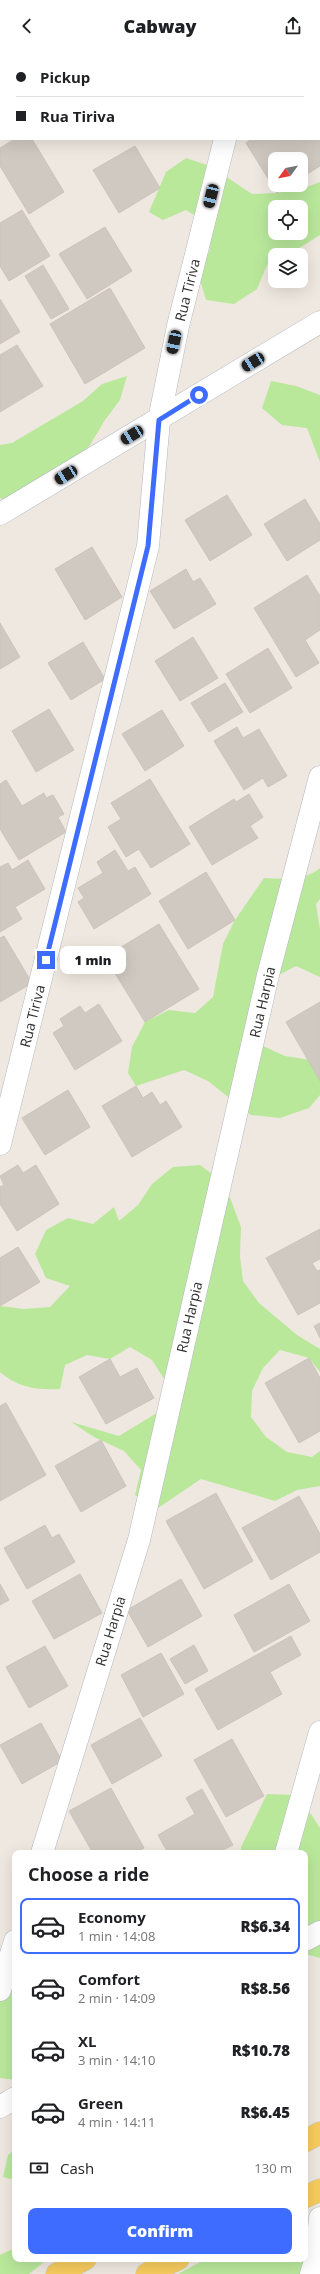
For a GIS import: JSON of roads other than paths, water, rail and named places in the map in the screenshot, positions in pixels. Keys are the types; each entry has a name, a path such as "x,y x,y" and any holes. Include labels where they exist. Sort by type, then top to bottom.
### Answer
{"main road":[{"path":"308,2139 320,2133"},
{"path":"308,2196 320,2190"},
{"path":"57,2274 79,2262"},
{"path":"147,2274 172,2262"}],"street":[{"name":"Rua Tiriva","path":"0,1144 148,546 159,420 178,326 226,140"},
{"path":"0,514 159,420 320,322"},
{"name":"Rua Harpia","path":"43,1850 139,1540 268,975 320,777"},
{"path":"287,1850 320,1732"},
{"path":"308,1938 320,1932"},
{"path":"0,1990 12,1951"},
{"path":"0,2107 12,2100"},
{"path":"311,2274 316,2258 320,2218"}]}
